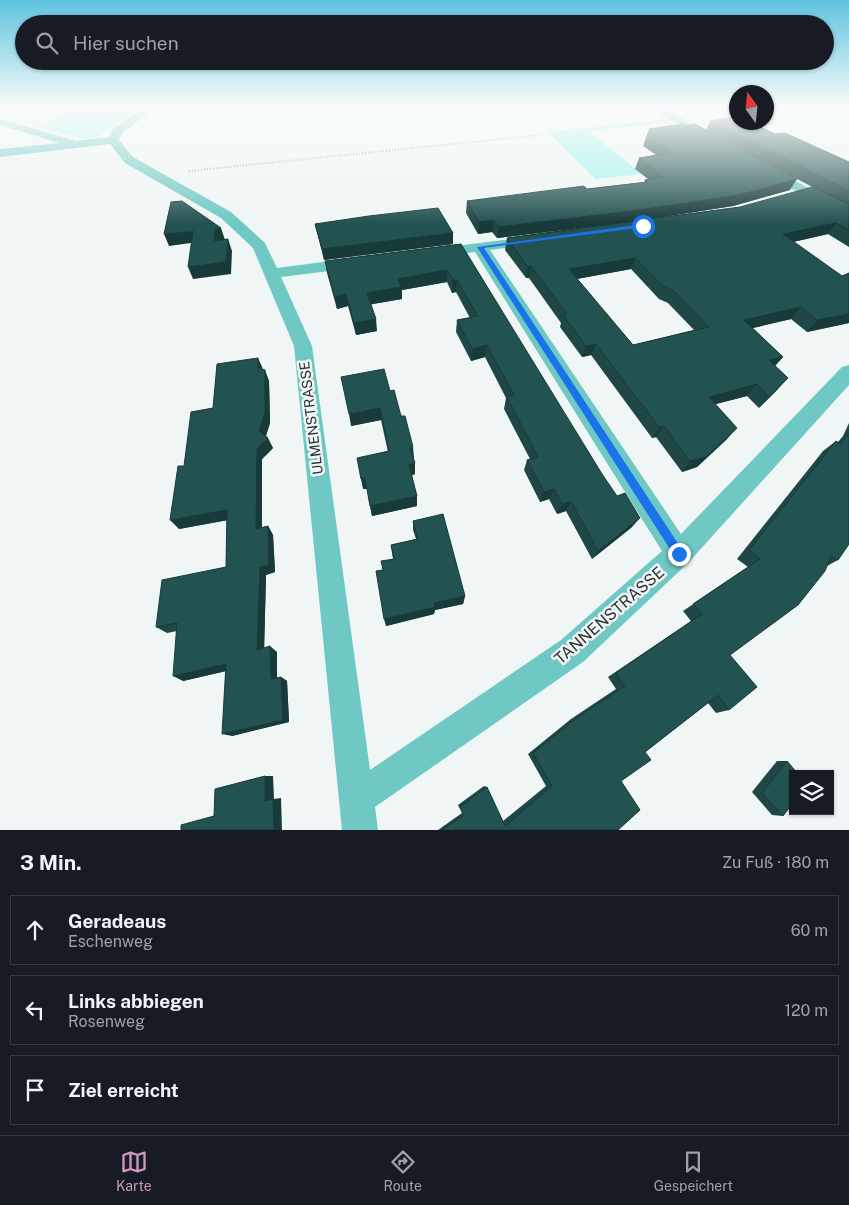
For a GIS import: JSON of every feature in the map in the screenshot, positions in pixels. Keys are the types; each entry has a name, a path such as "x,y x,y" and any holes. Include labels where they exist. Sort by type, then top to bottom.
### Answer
{"street":[{"path":"0,153 63,146"},
{"name":"ULMENSTRASSE","path":"118,146 129,160 226,215 260,246 303,346 360,830"},
{"path":"720,146 725,149"},
{"path":"757,166 849,214"},
{"path":"788,197 806,192"},
{"path":"420,254 547,238"},
{"path":"480,247 679,554"},
{"path":"272,273 371,260"},
{"name":"TANNENSTRASSE","path":"357,799 572,651 679,554 849,372"}],"path":[{"path":"154,175 436,146"}],"shaded area":[{"path":"562,146 607,146 642,174 595,179"}],"building":[{"path":"661,146 735,146 797,179 739,195 647,209 499,227 494,220 479,222 467,201 584,186 587,189 648,182 645,180 663,177 639,158 671,153"},
{"path":"759,146 813,146 849,162 849,191"},
{"path":"812,187 849,204 849,230 836,223 783,234 842,276 849,273 849,314 817,320 801,307 744,320 783,357 769,360 788,378 769,397 757,384 709,397 737,428 706,457 690,461 664,426 659,427 596,344 586,346 563,315 567,314 507,238 740,207","holes":["635,258 664,287 674,291 709,327 633,345 569,269"]},
{"path":"182,201 221,228 215,229 214,241 228,239 226,262 188,267 193,231 164,234 171,202"},
{"path":"438,208 453,233 322,249 315,224 369,216"},
{"path":"461,244 602,474 617,496 625,493 640,518 598,551 571,501 562,504 554,489 544,492 527,460 538,457 507,397 514,395 487,345 472,349 457,320 478,316 457,280 453,280 447,270 398,279 401,287 367,293 376,319 354,323 346,294 335,297 325,261"},
{"path":"258,358 258,368 265,370 265,412 259,431 268,438 257,449 256,529 268,526 269,565 260,567 257,650 270,646 271,679 281,677 283,720 222,734 226,664 173,676 177,623 156,627 162,580 226,567 227,510 170,520 178,466 184,466 191,412 213,408 217,364"},
{"path":"384,369 390,391 394,390 401,416 405,416 413,447 410,448 415,463 409,465 417,496 370,506 365,478 361,479 357,458 389,451 380,408 349,414 341,377"},
{"path":"849,434 849,544 838,560 831,556 825,571 798,605 730,655 757,687 729,710 718,695 645,752 651,760 621,781 640,810 618,830 442,830 464,815 460,807 487,787 505,826 552,786 533,753 578,717 625,686 616,673 702,614 693,604 760,559 749,550 836,441 840,444"},
{"path":"443,514 465,596 434,603 435,607 384,619 376,571 383,570 381,561 394,559 391,545 418,539 413,521"},
{"path":"787,761 795,770 789,770 789,808 783,816 762,793"},
{"path":"265,776 265,801 273,799 274,830 181,830 181,825 214,816 215,789"}],"route":[{"path":"643,226 480,247 679,554"}]}
